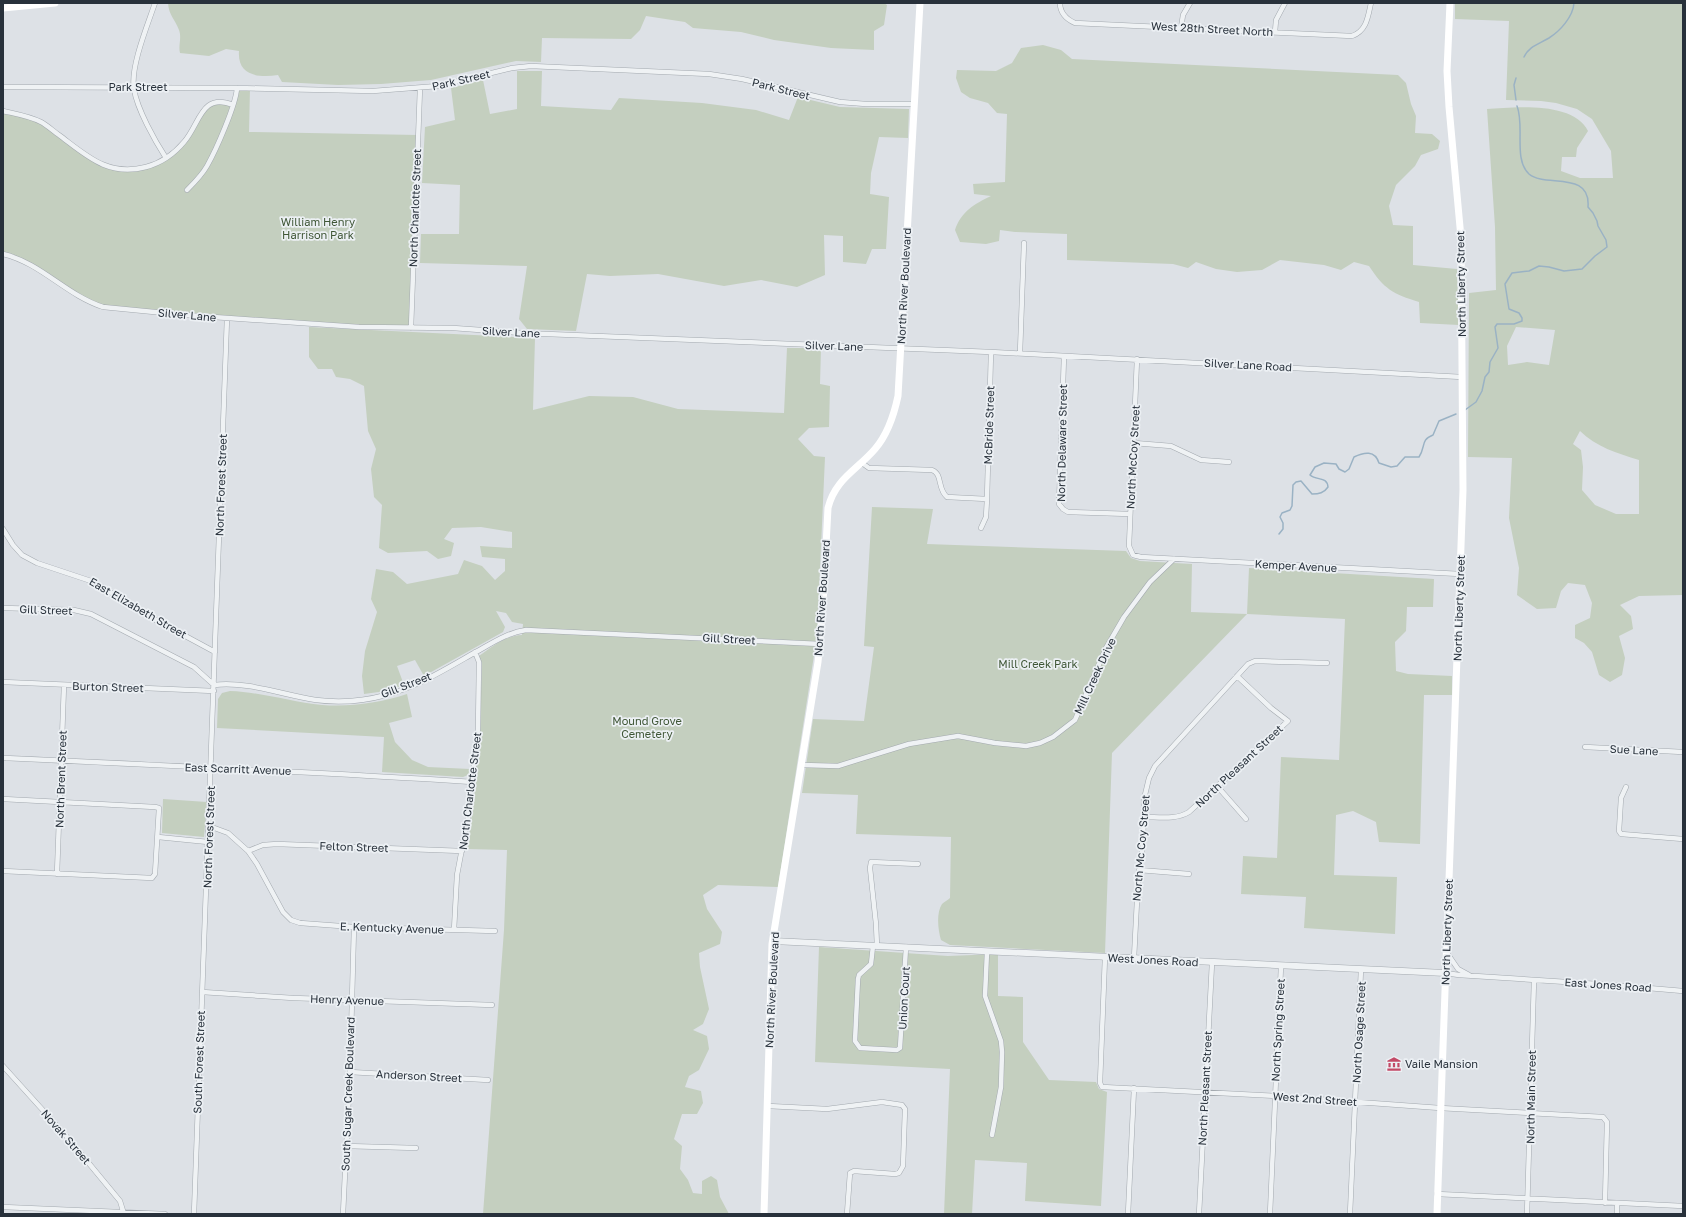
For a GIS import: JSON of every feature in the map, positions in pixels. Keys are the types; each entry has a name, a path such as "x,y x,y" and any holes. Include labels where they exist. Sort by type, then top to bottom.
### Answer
{"main road":[{"path":"3,8 55,3"},
{"name":"North River Boulevard","path":"764,1214 770,984 773,941 820,644 828,508 830,498 839,483 877,448 891,422 898,396 920,3"},
{"name":"North Liberty Street","path":"1437,1214 1463,490 1461,238 1448,108 1447,71 1450,3"}],"street":[{"path":"155,3 136,62 134,88 140,107 166,158"},
{"name":"West 28th Street North","path":"1060,3 1063,14 1069,20 1075,22 1352,36 1362,31 1371,3"},
{"path":"1181,28 1183,15 1190,3"},
{"path":"1275,32 1276,20 1285,3"},
{"name":"Park Street","path":"3,87 237,88 373,91 438,86 512,68 531,66 709,74 742,79 840,102 866,104 914,104"},
{"path":"187,190 206,167 233,105 237,88"},
{"name":"North Charlotte Street","path":"411,328 420,88"},
{"path":"3,111 42,122 96,162 117,170 147,167 166,158 184,142 191,133 203,110 210,104 218,101 233,105"},
{"path":"1020,353 1024,243"},
{"name":"Silver Lane","path":"3,254 20,259 44,272 74,294 93,304 103,307 228,318 359,327 453,328 522,333 1033,354"},
{"name":"North Forest Street","path":"206,910 228,318"},
{"name":"McBride Street","path":"981,528 986,517 991,352"},
{"name":"Silver Lane Road","path":"1033,354 1462,377"},
{"name":"North Delaware Street","path":"1064,356 1059,504 1062,509 1068,512 1130,514"},
{"name":"North McCoy Street","path":"1132,554 1129,546 1137,359"},
{"path":"1134,442 1171,446 1201,460 1229,462"},
{"path":"862,463 869,468 932,470 938,474 941,490 947,497 987,499"},
{"name":"East Elizabeth Street","path":"3,529 13,545 22,555 36,563 94,582 152,618 215,652"},
{"name":"Kemper Avenue","path":"1132,554 1141,557 1460,574"},
{"name":"Mill Creek Drive","path":"802,765 838,766 909,744 958,736 995,743 1026,746 1040,743 1054,737 1075,720 1106,648 1124,617 1150,582 1174,559"},
{"name":"Gill Street","path":"3,608 74,610 91,614 102,618 194,667 214,685 232,685 318,700 341,701 386,695 409,687 430,677 507,634 526,630 820,644"},
{"name":"North Charlotte Street","path":"454,930 457,875 462,852 478,729 479,662 475,652"},
{"name":"North Mc Coy Street","path":"1134,958 1139,870 1143,845 1146,788 1155,766 1248,664 1255,661 1327,663"},
{"name":"North Pleasant Street","path":"1144,817 1183,816 1288,721 1271,708 1237,676"},
{"name":"Burton Street","path":"3,682 214,691"},
{"name":"North Brent Street","path":"58,874 59,802 64,685"},
{"name":"Sue Lane","path":"1584,747 1683,752"},
{"name":"East Scarritt Avenue","path":"3,758 325,772 472,782"},
{"path":"1217,786 1246,819"},
{"path":"1626,787 1622,798 1620,832 1622,834 1683,839"},
{"path":"3,799 159,808 155,874 152,878 3,871"},
{"path":"209,826 228,833 248,851"},
{"path":"158,837 208,842"},
{"name":"Felton Street","path":"248,851 263,845 277,844 462,852"},
{"name":"E. Kentucky Avenue","path":"248,851 284,912 290,919 300,923 354,927 495,931"},
{"path":"875,946 876,924 870,862 918,864"},
{"path":"1139,870 1189,874"},
{"name":"South Forest Street","path":"194,1214 206,910"},
{"name":"South Sugar Creek Boulevard","path":"343,1214 350,1072 354,927"},
{"name":"West Jones Road","path":"773,941 1445,973 1534,980"},
{"name":"Union Court","path":"875,946 871,964 859,975 858,979 855,1042 860,1048 897,1050 900,1048 906,947"},
{"path":"987,952 985,996 1001,1041 1002,1052 1000,1087 992,1135"},
{"path":"1446,952 1458,969 1471,976"},
{"name":"West 2nd Street","path":"1105,957 1101,1085 1106,1087 1603,1117 1608,1122 1605,1203"},
{"name":"North Pleasant Street","path":"1199,1214 1204,1092 1212,963"},
{"name":"North Spring Street","path":"1270,1214 1281,966"},
{"name":"North Osage Street","path":"1350,1214 1361,969"},
{"name":"East Jones Road","path":"1534,980 1683,991"},
{"name":"North Main Street","path":"1527,1214 1534,980"},
{"name":"Henry Avenue","path":"202,992 292,998 492,1005"},
{"name":"Novak Street","path":"3,1066 82,1155 120,1201 124,1213"},
{"name":"Anderson Street","path":"350,1072 488,1080"},
{"path":"1128,1214 1134,1088"},
{"path":"768,1106 827,1109 882,1102 902,1105 905,1113 902,1170 895,1174 854,1171 850,1173 847,1214"},
{"path":"346,1146 416,1148"},
{"path":"1437,1194 1528,1200 1683,1206"},
{"path":"1617,1204 1617,1214"},
{"path":"3,1207 165,1214"},
{"path":"38,1208 38,1214"}],"green space":[{"path":"168,3 884,3 887,5 884,25 874,31 874,50 831,48 774,40 741,32 693,28 685,22 646,16 640,30 631,39 542,38 541,62 516,61 431,80 381,84 338,85 282,82 278,75 264,76 251,74 242,66 239,59 239,51 226,49 209,56 180,53 180,33 171,14"},
{"path":"1455,3 1683,3 1683,595 1639,596 1620,605 1631,616 1633,629 1619,636 1625,658 1622,675 1610,682 1599,675 1592,652 1584,643 1575,638 1575,625 1590,618 1592,603 1585,585 1568,583 1561,591 1556,608 1537,609 1517,595 1519,568 1509,518 1512,458 1468,457 1469,293 1496,290 1495,227 1487,109 1512,107 1542,108 1557,110 1581,121 1588,131 1577,148 1576,157 1562,157 1561,171 1580,178 1613,178 1611,151 1592,119 1577,109 1556,103 1541,101 1506,100 1509,21 1455,19","holes":["1516,327 1555,330 1549,365 1527,362 1508,365 1507,346","1580,431 1586,437 1600,445 1639,460 1639,514 1616,514 1595,505 1582,490 1583,467 1581,450 1573,444"]},
{"path":"1043,45 1061,50 1072,59 1398,75 1406,83 1411,104 1416,116 1415,133 1432,134 1440,141 1438,149 1421,155 1415,166 1396,185 1389,206 1393,225 1413,226 1413,265 1457,269 1459,325 1420,323 1419,302 1390,290 1379,280 1369,266 1354,262 1341,270 1324,265 1280,260 1262,270 1237,272 1216,269 1196,262 1188,268 1173,264 1067,260 1067,234 1000,230 999,241 986,244 960,242 955,230 961,218 969,209 991,196 974,194 973,184 1005,182 1007,114 997,113 988,103 970,98 961,92 956,78 957,70 996,71 1012,63 1021,48"},
{"path":"517,71 542,71 541,106 611,110 619,98 702,103 756,110 789,120 798,97 840,107 909,109 908,138 879,137 871,173 870,194 889,197 886,249 872,249 866,264 843,262 843,236 824,235 825,275 797,287 761,280 724,286 658,274 610,276 587,274 576,331 527,329 519,319 527,266 420,263 421,234 459,234 460,185 422,183 425,127 455,120 451,88 483,80 490,114 517,109"},
{"name":"William Henry Harrison Park","path":"237,88 250,88 249,132 418,135 411,328 227,318 93,304 44,272 3,254 3,112 42,123 96,162 117,170 137,169 157,163 177,150 210,104 224,102 233,105"},
{"name":"Mound Grove Cemetery","path":"309,327 535,338 533,410 589,396 633,397 678,409 784,413 787,348 821,348 820,384 830,386 829,427 809,428 798,439 814,456 825,457 817,636 778,887 718,885 703,895 707,909 722,932 720,944 699,953 700,967 709,1009 703,1024 693,1030 707,1036 709,1049 699,1070 689,1076 685,1087 701,1091 703,1103 697,1114 682,1114 674,1139 682,1146 680,1169 688,1180 693,1193 702,1194 702,1181 711,1176 717,1180 720,1197 729,1214 483,1214 504,930 507,850 467,849 476,779 479,734 482,664 479,656 505,639 522,635 523,624 512,622 506,613 496,611 505,627 503,632 424,676 415,660 397,666 404,685 386,691 364,694 362,676 365,651 377,612 371,599 376,569 393,572 407,584 458,574 464,560 482,566 495,580 505,571 505,559 482,557 480,546 512,548 512,532 481,527 452,528 444,539 454,543 451,556 438,559 427,551 388,553 379,548 382,505 374,497 371,469 376,449 368,431 364,386 350,379 336,377 332,369 318,369 309,357"},
{"name":"Mill Creek Park","path":"872,507 933,509 927,544 1126,551 1131,558 1140,561 1192,564 1191,612 1247,614 1112,753 1105,953 950,945 941,940 938,922 942,904 950,898 951,837 856,834 858,795 802,793 813,719 864,721 874,647 864,646"},
{"path":"1249,568 1434,579 1433,607 1407,607 1406,631 1395,642 1396,671 1408,674 1452,676 1452,695 1424,695 1420,844 1379,842 1376,822 1353,811 1336,815 1334,875 1397,877 1395,934 1304,928 1306,897 1241,894 1243,856 1277,858 1281,757 1339,760 1345,619 1247,614"},
{"path":"230,691 253,693 322,705 365,704 407,694 412,717 389,723 395,742 412,760 428,767 470,769 468,775 463,777 382,772 384,737 217,728 218,699 222,693"},
{"path":"163,799 207,802 204,837 162,833"},
{"path":"819,947 948,956 998,954 998,996 1023,997 1023,1042 1049,1080 1096,1082 1099,1089 1107,1092 1101,1206 1025,1201 1027,1163 975,1160 972,1214 944,1214 950,1069 815,1062"}],"waterway":[{"path":"1524,57 1531,48 1549,38 1561,28 1569,18 1574,3"},
{"path":"1516,78 1514,85 1516,100"},
{"path":"1465,410 1476,402 1482,391 1485,377 1489,372 1490,362 1498,348 1495,327 1497,324 1514,324 1522,321 1519,313 1509,309 1505,284 1512,273 1529,271 1539,266 1564,271 1582,269 1607,247 1606,240 1598,226 1597,221 1588,207 1587,196 1582,188 1575,184 1566,182 1536,178 1529,174 1524,168 1520,151 1520,123 1517,106"},
{"path":"1279,534 1283,529 1283,523 1280,517 1282,513 1290,510 1292,506 1293,485 1296,482 1301,481 1312,494 1321,493 1328,487 1326,481 1310,475 1315,467 1324,463 1336,464 1339,469 1345,472 1349,469 1354,457 1365,453 1375,456 1379,463 1391,467 1397,466 1405,457 1419,457 1426,439 1433,435 1439,421 1456,414"}],"place":[{"name":"Vaile Mansion","path":"1394,1064"}]}
